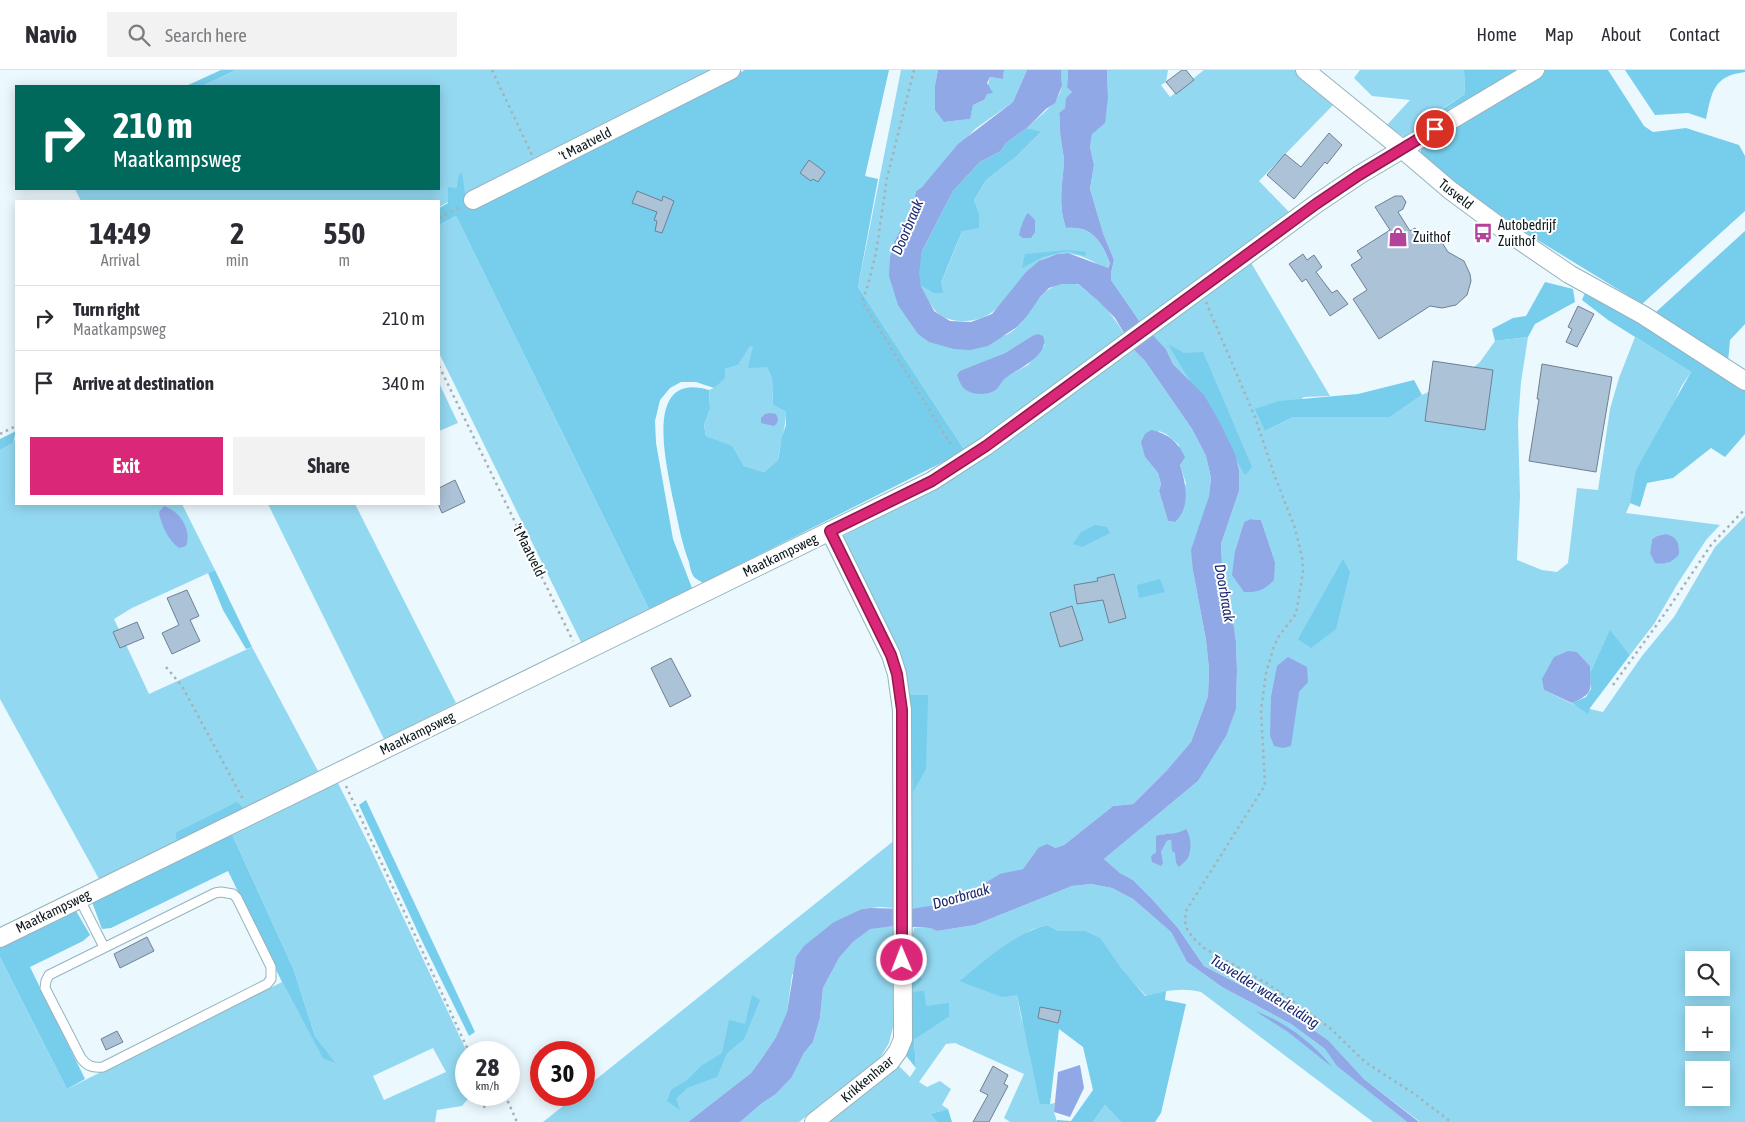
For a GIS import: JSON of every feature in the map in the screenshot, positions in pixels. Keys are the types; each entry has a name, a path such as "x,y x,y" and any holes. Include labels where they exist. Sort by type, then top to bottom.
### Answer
{"street":[{"name":"'t Maatveld","path":"473,200 731,70"},
{"name":"Tusveld","path":"1305,70 1450,190 1500,227 1570,274 1642,314 1745,381"},
{"name":"Maatkampsweg","path":"0,938 932,481 994,441 1316,204 1359,175 1535,70"},
{"name":"Krikkenhaar","path":"814,1122 890,1062 898,1051 903,1039 902,710 897,674 891,655 830,531"}],"lane":[{"path":"227,892 237,898 271,967 271,979 261,988 102,1067 94,1068 87,1065 80,1058 46,988 46,981 54,971 104,947 215,894 227,892"},
{"path":"79,898 104,947"}],"path":[{"path":"492,70 538,167"},
{"path":"914,70 887,178 876,253 862,301 962,462"},
{"path":"440,217 473,200"},
{"path":"1200,290 1255,417 1274,474 1298,535 1303,572 1296,614 1279,636 1266,673 1261,710 1266,785 1186,911 1185,921 1193,938 1204,948 1268,984 1331,1029 1365,1062 1413,1093 1451,1122"},
{"name":"'t Maatveld","path":"440,368 579,654"},
{"path":"0,434 15,426"},
{"path":"1613,685 1666,612 1711,545 1745,509"},
{"path":"166,667 182,686 251,815"},
{"path":"340,771 464,1041"},
{"path":"510,1106 517,1122"}],"shaded area":[{"path":"221,70 236,70 204,85 188,85"},
{"path":"236,70 719,70 466,200 458,177 456,188 448,188 448,202 440,206 440,200 80,200 76,190 440,190 440,85 204,85"},
{"path":"745,70 889,70 865,176 878,179 858,287 965,451 703,583 694,577 691,572 673,499 664,445 664,425 667,407 674,394 688,388 709,390 710,409 704,425 706,436 732,446 744,466 764,472 778,460 786,425 786,412 773,405 772,379 767,367 748,368 753,346 750,346 738,365 725,369 725,378 714,388 696,382 681,382 670,388 660,400 655,421 656,443 673,539 692,588 649,609 456,216 440,224 440,207 448,203 448,187 456,188 458,177 462,172 469,209"},
{"path":"901,70 938,70 935,85 944,122 969,119 973,105 984,100 990,77 1003,79 1004,70 1027,70 1013,102 975,129 922,187 916,191 913,205 895,240 918,334 1006,335 1017,327 1045,292 1058,285 1072,283 1078,285 1097,300 1112,316 1124,334 965,451 858,287","holes":["1032,336 1045,345 1028,365 1004,378 988,360 1005,353"]},
{"path":"1061,70 1068,70 1067,86 1072,92 1065,108 1059,113 1060,137 1064,160 1061,196 1066,228 1083,229 1095,236 1110,263 1107,269 1076,255 1057,254 1042,260 1030,270 991,313 978,319 961,321 946,318 931,306 921,286 933,293 941,283 962,231 979,213 974,200 986,180 1017,156 1040,133 1027,128 1057,98 1062,86"},
{"path":"1107,70 1168,70 1166,82 1161,85 1170,97 1204,70 1298,70 1336,102 1259,181 1290,213 1195,285 1140,322 1111,280 1114,260 1103,233 1090,189 1094,165 1090,147 1092,133 1108,97"},
{"path":"1360,70 1464,70 1465,94 1439,111 1462,104 1408,140 1387,125 1410,100 1372,96 1354,78"},
{"path":"1464,70 1528,70 1461,104 1437,113 1465,94"},
{"path":"1546,70 1608,70 1644,126 1653,132 1686,128 1739,145 1745,156 1745,211 1642,304 1531,236 1453,183 1419,156 1422,146 1428,141"},
{"path":"1625,70 1745,70 1745,72 1726,77 1720,82 1713,93 1706,119 1688,113 1655,115"},
{"path":"1027,128 1041,132 1017,156 986,180 974,200 979,213 979,228 962,231 941,283 943,293 933,293 921,286 918,273 922,251 953,191 980,162 1001,151 1006,143"},
{"path":"456,216 649,609 582,644 440,355 440,224"},
{"path":"1745,231 1745,324 1730,340 1728,362 1683,334 1656,312"},
{"path":"1068,250 1086,252 1085,256 1068,251 1043,257 1022,268 1025,254"},
{"path":"1250,261 1330,396 1304,397 1265,431 1293,417 1390,417 1422,395 1463,376 1480,362 1495,341 1528,337 1521,382 1518,423 1520,497 1517,560 1542,570 1557,572 1568,563 1577,488 1598,490 1610,409 1619,378 1635,337 1691,372 1681,387 1626,513 1720,525 1706,540 1654,624 1630,655 1610,631 1590,673 1590,666 1577,652 1544,690 1577,706 1603,712 1642,656 1674,617 1715,547 1745,516 1745,1122 1420,1122 1364,1079 1328,1040 1273,1002 1204,966 1178,928 1151,898 1133,880 1120,873 1104,859 1198,781 1236,709 1236,642 1230,600 1222,564 1221,544 1239,491 1239,470 1235,454 1204,395 1173,364 1166,349 1153,336 1204,292","holes":["1250,519 1261,520 1275,562 1235,551 1244,522","1665,534 1676,558 1666,563 1650,553 1652,539","1162,834 1178,834 1189,840 1190,848 1188,856 1184,861 1176,863 1177,857 1171,840 1167,841 1161,852 1152,856 1156,852"]},
{"path":"1545,282 1573,289 1575,302 1535,324 1528,337 1495,341 1492,329 1513,318 1526,316"},
{"path":"1585,293 1639,319 1745,386 1745,434 1725,457 1711,448 1673,478 1647,483 1640,507 1630,503 1636,470 1691,372 1608,320 1582,300"},
{"path":"1168,344 1184,353 1203,352 1252,467 1245,475"},
{"path":"750,345 753,345 772,379 773,405 786,412 778,460 764,472 744,466 732,447 706,436 704,425 710,409 709,390 714,388 725,369 738,365"},
{"path":"1134,350 1145,361 1192,429 1206,456 1211,478 1209,496 1202,519 1193,571 1206,640 1209,669 1208,696 1191,742 1167,770 1133,804 1113,806 1064,845 1055,848 1038,848 1023,869 1000,875 962,897 930,907 910,909 906,719 841,537 925,493","holes":["1159,431 1166,434 1179,445 1180,465 1186,483 1175,522 1168,521 1159,491 1161,484 1158,473 1145,457"]},
{"path":"1414,380 1422,395 1390,417 1293,417 1265,431 1255,409 1279,401 1358,394"},
{"path":"440,385 458,423 440,431"},
{"path":"15,432 13,443 0,450 0,439"},
{"path":"15,438 15,505 182,505 215,570 132,608 114,619 149,694 252,647 318,771 244,809 175,833 177,843 99,879 0,699 0,450 13,443"},
{"path":"268,505 356,505 456,703 384,739"},
{"path":"1095,525 1107,527 1110,533 1082,547 1073,544 1081,532"},
{"path":"1343,559 1350,572 1336,629 1311,648 1298,639"},
{"path":"215,570 252,647 246,649 223,610 208,573"},
{"path":"1160,579 1165,592 1139,598 1137,585"},
{"path":"1610,630 1630,655 1590,708 1588,714 1572,703 1586,697 1591,689 1590,673"},
{"path":"909,695 928,695 926,769 913,792"},
{"path":"331,779 338,783 369,845 462,1041 455,1041 455,1106 462,1106 437,1110 435,1122 0,1122 0,957 67,1089 282,982 323,1057 335,1064 315,1036 293,968 230,830","holes":["433,1048 446,1072 384,1100 373,1076"]},
{"path":"366,800 475,1032 469,1036 422,941 359,805"},
{"path":"237,802 244,809 177,843 175,833"},
{"path":"230,830 293,968 315,1036 336,1064 323,1058 282,982 228,871 111,928 102,929 92,902"},
{"path":"896,839 894,908 862,909 792,975 787,1012 776,1037 751,1073 688,1122 543,1122 563,1106 595,1106 595,1080"},
{"path":"1091,884 1112,888 1133,899 1171,932 1187,962 1222,987 1291,1024 1325,1049 1338,1066 1407,1122 1373,1122 1201,992 1166,991 1146,996 1085,931 1059,931 1047,925 1031,930 1000,950 959,981 1017,995 1021,1017 1050,1104 1055,1103 1054,1112 1057,1122 1010,1122 1004,1118 1024,1074 955,1043 946,1044 919,1082 927,1087 940,1081 951,1089 942,1105 948,1109 930,1114 937,1122 826,1122 896,1063 910,1077 916,1068 914,1040 949,1017 926,1006 909,992 908,958 914,928 930,928 937,931 975,925 1072,886"},
{"path":"75,909 90,935 83,941 30,967 85,1079 67,1089 0,957 0,944"},
{"path":"1047,925 1059,931 1085,931 1100,938 1121,968 1145,996 1166,991 1165,1000 1186,1004 1161,1113 1155,1122 1121,1122 1105,1105 1093,1122 1057,1122 1057,1120 1071,1121 1093,1090 1083,1047 1059,1029 1050,1104 1040,1104 1017,995 1002,997 959,981 1011,941"},
{"path":"894,926 893,1027 889,1043 880,1058 799,1122 740,1122 776,1094 792,1077 804,1053 813,1042 820,1018 823,988 839,958 853,942 870,928"},
{"path":"908,958 914,962 922,980 909,992 924,991 926,1006 949,1003 949,1017 914,1040 916,1068 903,1052"},
{"path":"752,995 760,1000 744,1039 727,1053 717,1077 687,1088 676,1099 680,1110 667,1101 671,1090 687,1080 701,1066 722,1053 729,1020 745,1024"},
{"path":"1105,1105 1121,1122 1093,1122"},
{"path":"948,1109 952,1122 937,1122 930,1114"}],"water":[{"path":"938,70 1004,70 1003,79 990,77 987,83 993,93 987,94 984,100 973,105 970,119 944,122 935,110 935,85"},
{"name":"Doorbraak","path":"1027,70 1061,70 1062,86 1055,103 1046,109 1027,128 1006,143 1001,151 980,162 953,191 922,251 919,273 921,286 934,311 950,321 971,322 992,314 1026,272 1039,261 1057,254 1068,253 1108,268 1110,263 1099,241 1094,236 1083,229 1066,228 1061,204 1064,163 1059,113 1065,108 1066,98 1072,92 1067,87 1068,70 1107,70 1108,97 1105,123 1092,134 1090,147 1094,165 1090,189 1103,233 1114,260 1111,280 1140,322 1166,349 1173,364 1204,395 1235,454 1239,470 1239,491 1221,544 1222,564 1230,599 1236,642 1236,709 1226,736 1198,781 1104,859 1120,873 1133,880 1151,898 1178,928 1204,966 1273,1002 1328,1040 1364,1079 1419,1122 1407,1122 1337,1066 1325,1049 1291,1024 1222,987 1187,962 1171,932 1133,899 1112,888 1091,884 1072,886 975,925 937,931 930,928 894,926 870,929 853,942 839,958 823,988 820,1018 813,1042 804,1053 792,1077 776,1094 740,1122 688,1122 751,1073 776,1037 787,1012 796,957 804,946 834,922 862,909 910,909 937,905 962,897 1000,874 1023,869 1038,848 1047,844 1055,848 1064,845 1113,806 1133,804 1167,770 1191,742 1208,696 1209,669 1206,640 1191,550 1209,496 1211,478 1206,456 1192,429 1145,361 1134,350 1115,318 1078,284 1062,284 1049,288 1017,327 988,346 970,350 954,349 929,342 918,334 898,305 889,276 890,257 895,240 913,205 916,191 922,187 958,144 1013,102"},
{"path":"1028,213 1035,220 1035,232 1031,238 1023,238 1019,235 1022,223"},
{"path":"1038,334 1043,336 1044,343 1038,355 1005,378 996,390 986,394 977,394 968,391 962,386 957,375 960,371 1005,353"},
{"path":"765,414 776,414 778,419 774,426 761,423 761,418"},
{"path":"1151,430 1162,433 1172,439 1185,457 1180,465 1185,487 1185,502 1180,516 1175,522 1168,521 1159,491 1161,484 1158,473 1145,457 1141,442 1145,434"},
{"path":"164,506 175,512 183,522 187,534 186,546 179,548 166,532 159,512"},
{"path":"1250,519 1261,520 1275,562 1274,580 1261,590 1244,592 1232,575 1235,551 1244,522"},
{"path":"1665,534 1675,538 1679,547 1679,554 1669,562 1655,563 1650,553 1652,539"},
{"path":"1568,651 1577,652 1590,666 1590,689 1585,696 1572,703 1544,690 1542,679 1554,657"},
{"path":"1288,657 1307,667 1308,682 1299,692 1291,746 1283,748 1274,746 1270,736 1271,697 1277,666"},
{"path":"1186,829 1190,839 1189,854 1188,858 1179,867 1176,863 1175,853 1172,851 1171,840 1167,841 1161,852 1163,863 1161,866 1152,862 1151,856 1156,852 1156,836"},
{"path":"1255,1011 1277,1021 1307,1041 1332,1067 1288,1032"},
{"path":"1080,1065 1084,1088 1070,1117 1054,1112 1058,1072"}],"building":[{"path":"1182,70 1186,70 1194,80 1176,94 1166,82"},
{"path":"1329,133 1342,145 1294,199 1267,175 1285,154 1301,167"},
{"path":"809,160 825,172 818,182 813,179 811,181 800,173"},
{"path":"637,191 662,201 663,196 674,201 662,233 655,231 657,221 654,220 657,212 632,203"},
{"path":"1395,196 1402,196 1406,202 1403,209 1398,212 1410,231 1415,228 1421,238 1434,230 1448,252 1464,261 1471,281 1467,295 1456,305 1442,308 1430,306 1379,339 1353,299 1367,290 1351,265 1362,258 1357,251 1390,230 1375,207"},
{"path":"1303,254 1307,260 1314,255 1322,267 1316,272 1332,293 1337,290 1348,304 1330,316 1306,279 1302,282 1289,264"},
{"path":"1578,306 1594,314 1577,347 1566,342 1572,329 1568,327"},
{"path":"1433,361 1493,370 1485,430 1425,421"},
{"path":"1542,364 1612,377 1596,472 1529,461 1539,399 1537,399"},
{"path":"455,480 465,502 442,513 439,506 440,488"},
{"path":"1114,574 1126,618 1109,623 1103,600 1077,604 1074,585 1098,581 1097,578"},
{"path":"187,590 199,616 190,620 200,641 172,654 162,633 179,625 167,598"},
{"path":"1072,606 1083,640 1060,647 1050,613"},
{"path":"137,622 144,638 120,648 113,632"},
{"path":"671,658 691,696 670,707 651,668"},
{"path":"147,937 154,951 120,968 114,954"},
{"path":"1040,1007 1061,1011 1058,1023 1038,1018"},
{"path":"117,1031 123,1042 106,1050 101,1039"},
{"path":"993,1066 1008,1075 1004,1084 1008,1086 989,1122 973,1122 988,1095 980,1091"}],"place":[{"name":"Autobedrijf Zuithof","path":"1483,233"},
{"name":"Zuithof","path":"1398,237"}],"route":[{"path":"902,960 902,710 897,674 891,655 830,531 932,481 986,446 1316,204 1359,175 1435,129"}],"water label":[{"name":"Tusvelder waterleiding","path":"1265,991"}]}
